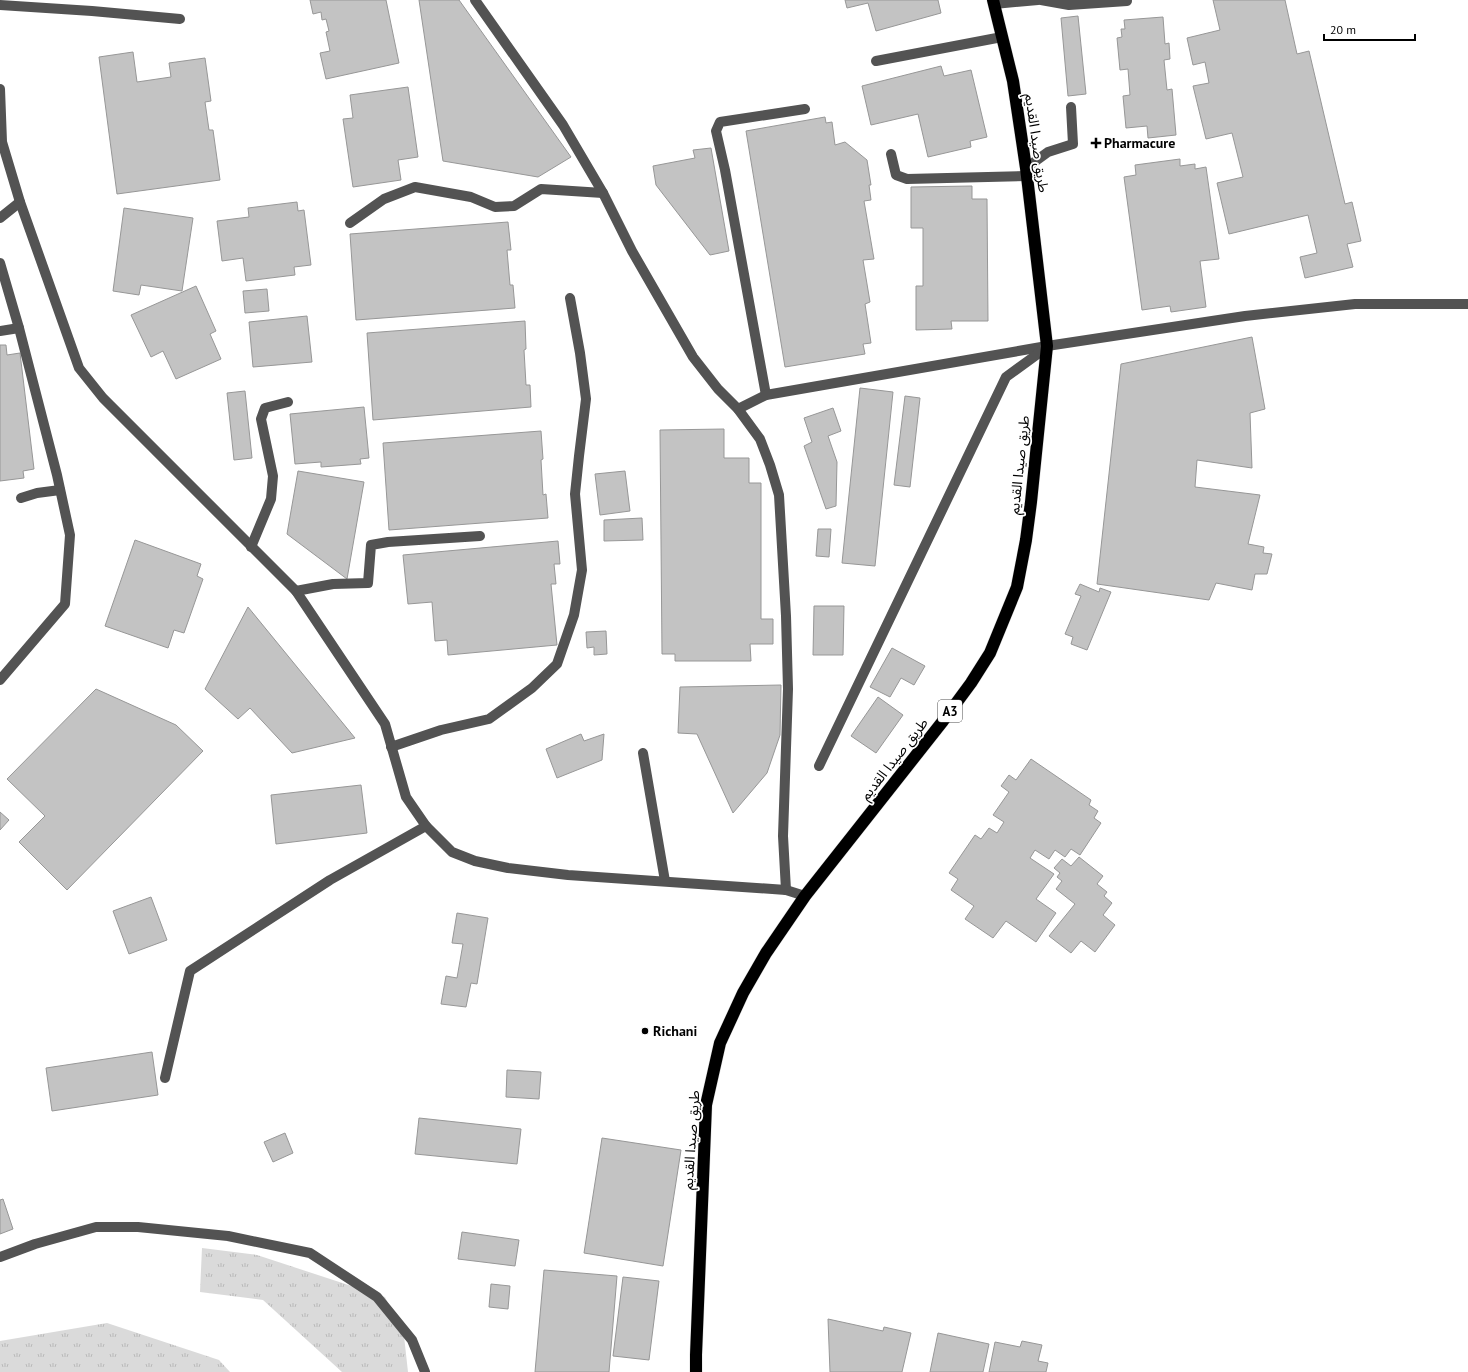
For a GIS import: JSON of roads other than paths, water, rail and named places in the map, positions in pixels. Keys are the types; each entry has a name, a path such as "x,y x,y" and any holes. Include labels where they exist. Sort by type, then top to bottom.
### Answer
{"highway":[{"name":"طريق صيدا القديم","path":"696,1372 706,1105 720,1043 743,993 805,896 943,721 990,653 1017,587 1026,540 1047,346 1026,172 1013,82 994,2"}],"street":[{"path":"475,0 563,125 602,193 632,251 693,357 718,389 738,409 760,439 770,465 779,495 788,689 783,836 786,890"},
{"path":"994,2 1040,0 1069,5 1127,1"},
{"path":"0,6 92,11 180,19"},
{"path":"876,61 1002,37"},
{"path":"0,89 2,142 20,202 79,368 103,398 296,591 385,724 406,796 426,826 452,852 475,861 508,868 561,874 786,890 805,896"},
{"path":"891,154 896,175 907,179 1026,172 1048,152 1073,144 1071,107"},
{"path":"766,395 725,170 716,131 720,122 805,109"},
{"path":"350,223 384,199 415,187 471,197 495,207 514,206 541,189 602,193"},
{"path":"0,218 20,202"},
{"path":"0,263 19,328 70,535 65,604 0,680"},
{"path":"391,747 441,730 489,719 532,688 557,664 574,615 582,570 576,494 586,400 580,353 570,298"},
{"path":"738,409 766,395 1047,346 1245,316 1355,304 1468,304"},
{"path":"0,331 19,328"},
{"path":"819,766 1006,377 1047,346"},
{"path":"251,547 271,499 273,476 262,419 265,408 288,402"},
{"path":"22,498 37,493 60,490"},
{"path":"296,591 333,584 368,583 371,544 480,536"},
{"path":"643,753 665,881"},
{"path":"165,1078 190,971 330,880 426,826"},
{"path":"0,1257 35,1244 96,1226 138,1227 228,1236 310,1253 377,1297 412,1340 425,1372"}],"place":[{"name":"Pharmacure","path":"1096,143"},
{"name":"Richani","path":"645,1031"}]}
